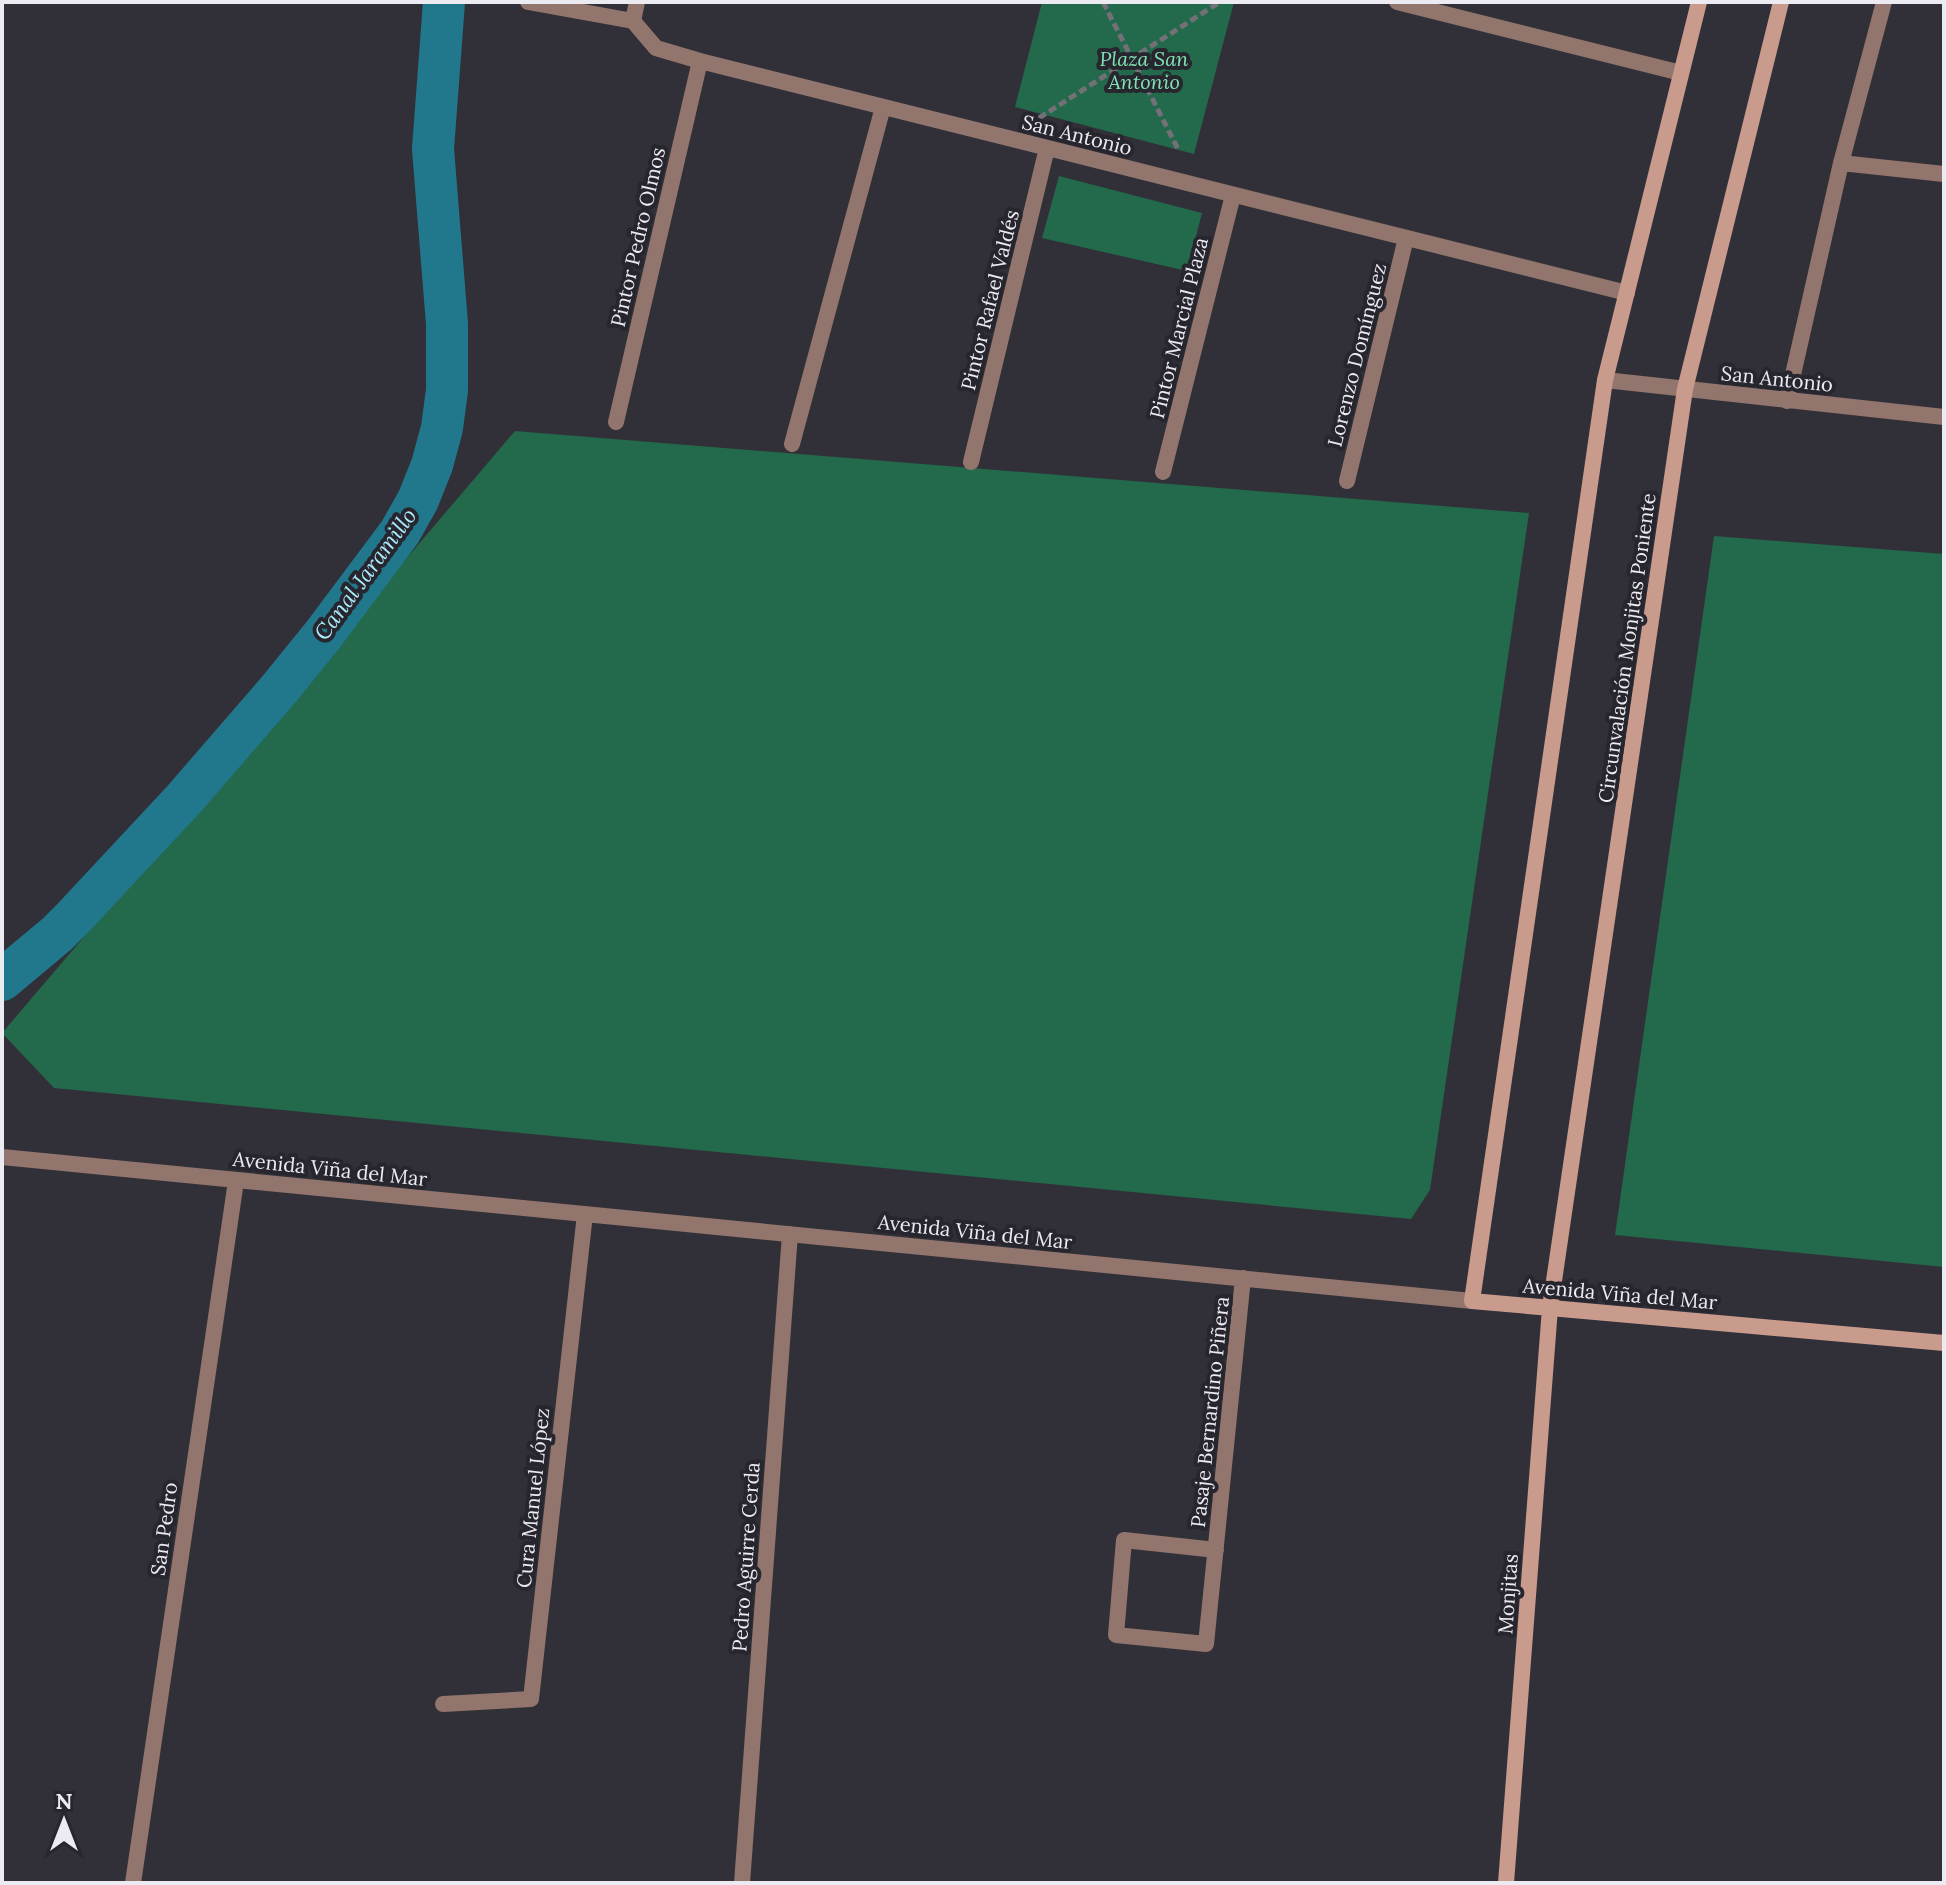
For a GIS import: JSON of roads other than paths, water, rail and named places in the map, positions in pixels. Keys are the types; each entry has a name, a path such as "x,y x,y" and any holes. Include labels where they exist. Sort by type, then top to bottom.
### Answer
{"street":[{"path":"528,2 633,21 637,2"},
{"path":"1397,2 1681,73"},
{"path":"1472,1301 1605,380 1699,2"},
{"name":"Circunvalación Monjitas Poniente","path":"1550,1308 1685,389 1781,2"},
{"path":"1787,401 1841,163 1884,2"},
{"name":"San Antonio","path":"633,21 656,48 700,61 1627,293"},
{"name":"Pintor Pedro Olmos","path":"616,422 700,61"},
{"path":"792,444 883,107"},
{"name":"Pintor Rafael Valdés","path":"971,462 1047,148"},
{"path":"1841,163 1944,174"},
{"name":"Pintor Marcial Plaza","path":"1163,472 1233,195"},
{"name":"Lorenzo Domínguez","path":"1347,481 1406,238"},
{"name":"San Antonio","path":"1605,380 1944,417"},
{"name":"Avenida Viña del Mar","path":"2,1157 1472,1301 1944,1343"},
{"name":"San Pedro","path":"133,1883 236,1181"},
{"name":"Cura Manuel López","path":"443,1704 531,1699 585,1214"},
{"name":"Pedro Aguirre Cerda","path":"742,1883 790,1234"},
{"name":"Pasaje Bernardino Piñera","path":"1216,1550 1124,1540 1116,1635 1206,1644 1216,1550 1243,1278"},
{"name":"Monjitas","path":"1506,1883 1550,1308"}],"waterway":[{"name":"Canal Jaramillo","path":"2,980 57,934 184,799 323,635 400,532 418,500 442,428 447,390 447,324 433,149 444,2"}],"park label":[{"name":"Plaza San Antonio","path":"1144,70"}]}
